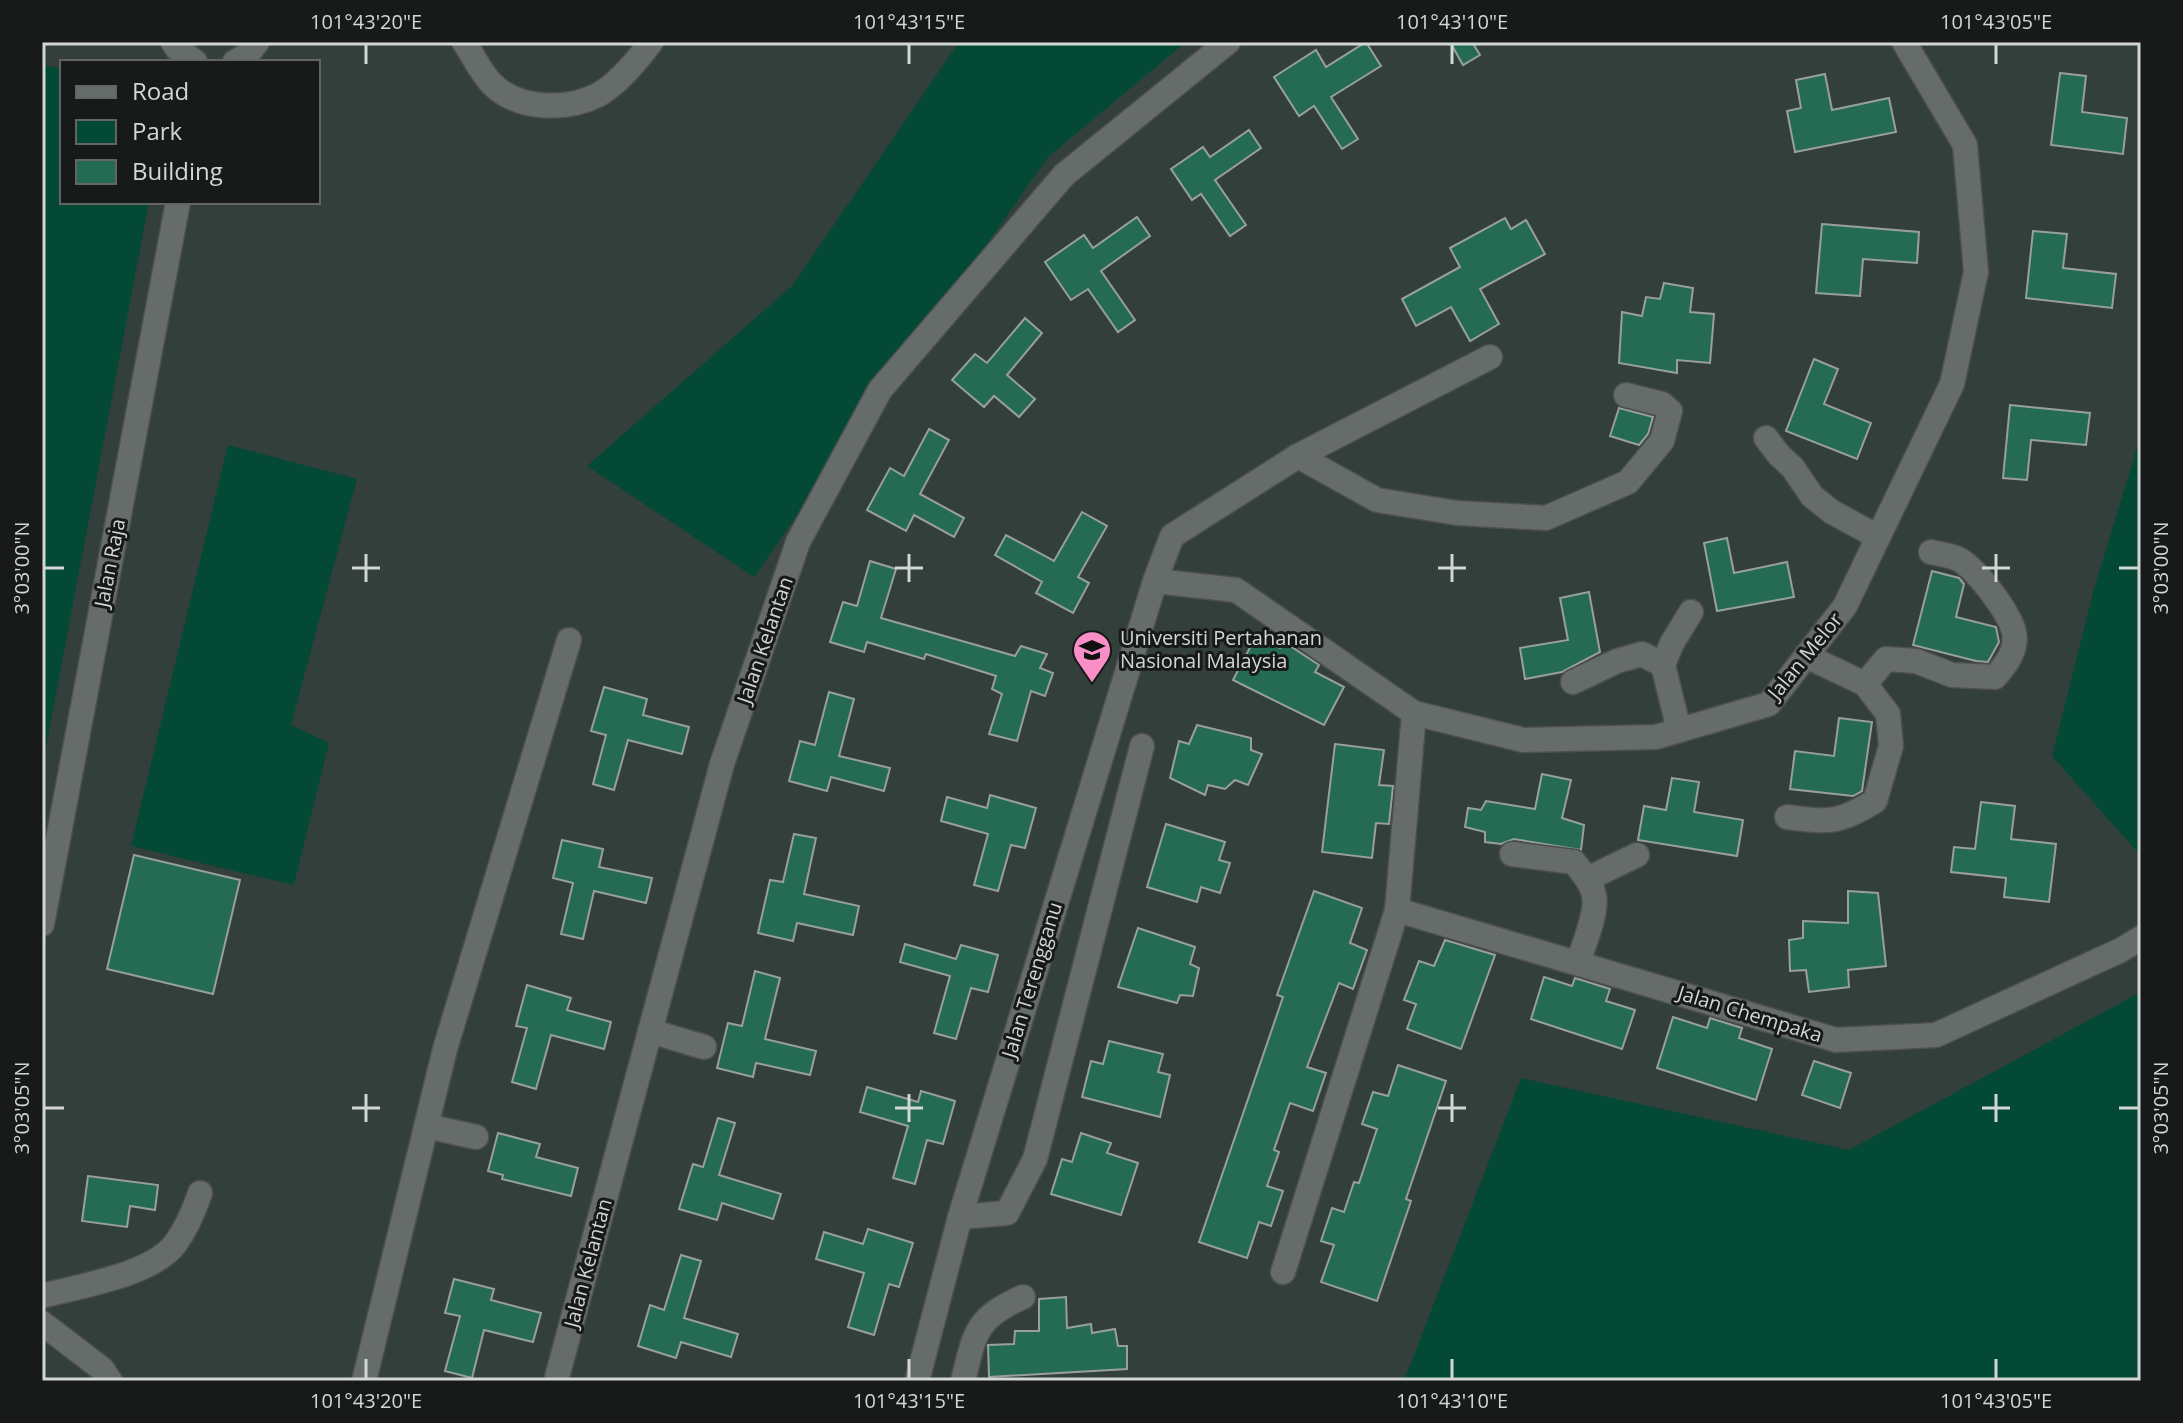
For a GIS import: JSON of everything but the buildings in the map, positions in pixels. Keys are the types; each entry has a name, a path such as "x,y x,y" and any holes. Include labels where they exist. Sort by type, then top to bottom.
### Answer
{"street":[{"path":"173,42 190,60"},
{"path":"238,60 257,42"},
{"path":"464,42 492,83 513,99 541,106 573,104 599,94 634,65 651,42"},
{"name":"Jalan Kelantan","path":"556,1381 722,764 798,542 880,390 1064,175 1228,42"},
{"name":"Jalan Melor","path":"1155,581 1236,590 1414,713 1523,740 1656,737 1769,704 1845,606 1952,384 1976,272 1965,145 1904,42"},
{"name":"Jalan Raja","path":"42,924 178,204"},
{"name":"Jalan Terengganu","path":"917,1381 960,1217 1155,581 1172,536 1298,456 1490,357"},
{"path":"1298,456 1377,500 1457,513 1546,518 1628,482 1662,441 1670,411 1662,404 1626,395"},
{"path":"1766,438 1793,468 1812,496 1832,512 1878,537"},
{"path":"1865,684 1886,659 1916,661 1952,675 1995,677 2009,662 2014,633 1991,592 1958,558 1931,552"},
{"path":"1679,730 1663,665 1691,612"},
{"path":"364,1381 449,1034 569,640"},
{"path":"1573,682 1617,661 1642,654 1663,665"},
{"path":"1787,817 1827,822 1855,813 1875,801 1891,746 1888,714 1865,684 1806,656"},
{"path":"1283,1272 1397,910 1414,713"},
{"path":"960,1217 1007,1213 1035,1159 1142,746"},
{"path":"1512,854 1574,862 1587,879 1595,896 1578,963"},
{"path":"1587,879 1637,855"},
{"name":"Jalan Chempaka","path":"1397,910 1836,1040 1936,1035 2141,938"},
{"path":"650,1031 704,1047"},
{"path":"426,1126 476,1137"},
{"path":"42,1296 153,1264 174,1246 191,1219 200,1193"},
{"path":"963,1381 975,1335 996,1309 1023,1297"},
{"path":"42,1323 102,1369 110,1381"}],"shaded area":[{"name":"Universiti Pertahanan Nasional Malaysia","path":"42,42 2141,42 2141,1165 1741,1381 42,1381"}],"green space":[{"path":"959,42 1186,42 1048,157 754,577 587,466 792,286"},
{"path":"42,65 60,69 60,204 149,204 42,768"},
{"path":"2141,435 2141,856 2052,756 2094,589"},
{"path":"228,445 357,479 291,725 329,743 294,885 131,846"},
{"path":"2141,992 2141,1381 1404,1381 1521,1078 1849,1150"}],"place":[{"name":"Universiti Pertahanan Nasional Malaysia","path":"1092,684"}]}
